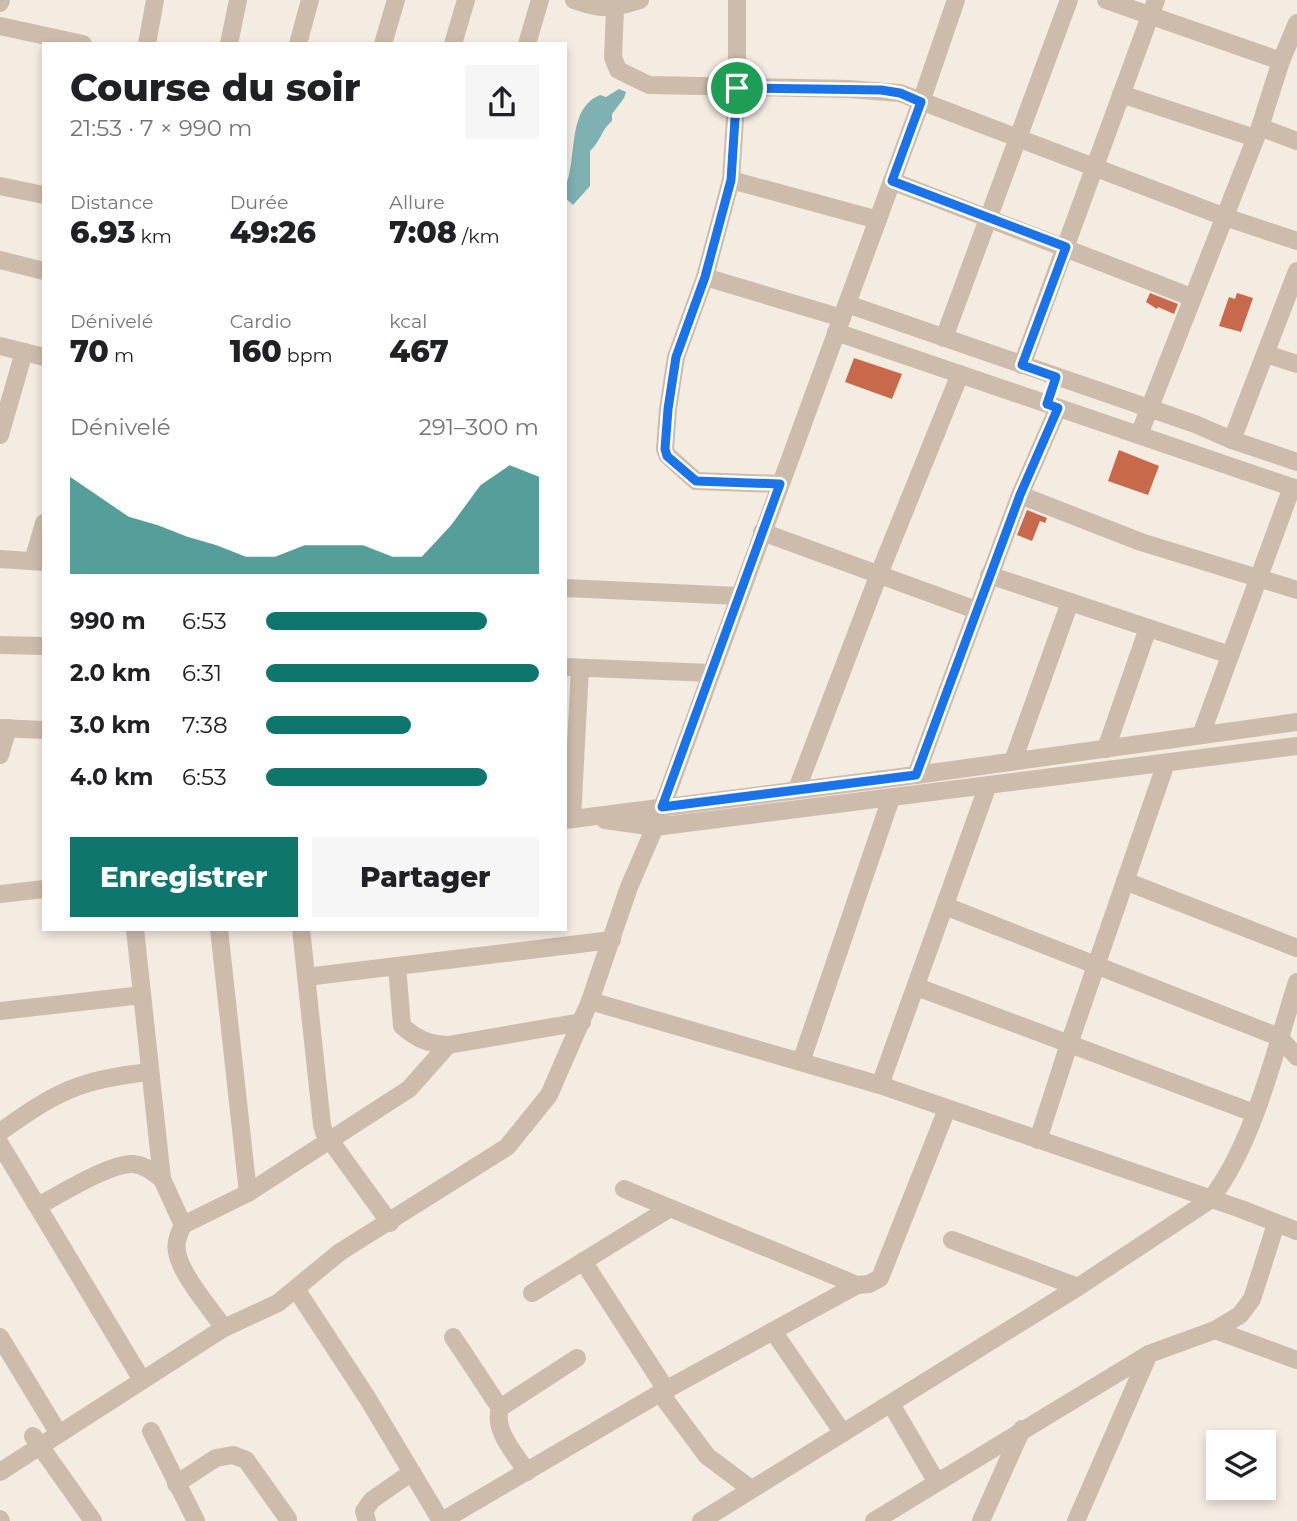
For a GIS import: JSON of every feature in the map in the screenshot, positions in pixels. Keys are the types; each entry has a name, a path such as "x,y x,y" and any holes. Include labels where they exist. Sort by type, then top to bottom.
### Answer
{"street":[{"path":"147,42 155,0"},
{"path":"229,42 238,0"},
{"path":"299,42 310,0"},
{"path":"384,42 396,0"},
{"path":"454,42 466,0"},
{"path":"528,42 540,0"},
{"path":"574,0 615,9 640,0"},
{"path":"737,0 737,88 731,180 705,277 676,357 665,449 667,456 696,481 780,484"},
{"path":"0,1472 36,1442 59,1434 224,1328 278,1303 340,1252 507,1147 549,1095 582,1022 629,887 655,827 956,0"},
{"path":"944,338 1069,0"},
{"path":"1106,0 1153,8 1281,61"},
{"path":"1022,365 1153,8"},
{"path":"615,9 613,57 618,70 649,85 881,90 900,93 1225,217 1297,241"},
{"path":"1139,435 1191,297 1258,133 1281,61 1297,23"},
{"path":"0,26 74,42"},
{"path":"1122,94 1258,133 1297,141"},
{"path":"731,180 878,220"},
{"path":"892,181 1191,297"},
{"path":"0,186 42,195"},
{"path":"0,260 42,270"},
{"path":"1232,440 1297,271"},
{"path":"705,277 842,318 944,338 1289,459 1267,481"},
{"path":"842,318 960,374 1294,488 1258,578 1201,736"},
{"path":"0,346 42,356"},
{"path":"0,435 24,352"},
{"path":"1266,354 1297,364"},
{"path":"986,383 997,356"},
{"path":"797,789 878,574 960,374"},
{"path":"916,775 1052,406 1056,377"},
{"path":"1020,495 1141,542 1297,590"},
{"path":"762,532 976,610"},
{"path":"0,559 39,562 42,539"},
{"path":"989,575 1230,655"},
{"path":"567,588 739,596"},
{"path":"1013,761 1070,602"},
{"path":"1106,749 1148,628"},
{"path":"0,645 42,646"},
{"path":"574,818 572,668 711,673"},
{"path":"574,818 1201,736 1296,718"},
{"path":"0,755 4,728 42,730"},
{"path":"574,818 655,827 1297,746"},
{"path":"1038,1140 1166,763"},
{"path":"880,1085 988,785"},
{"path":"801,1062 891,797"},
{"path":"1125,881 1297,948"},
{"path":"0,894 42,889"},
{"path":"945,906 1279,1037 1297,1057"},
{"path":"135,931 162,1179 183,1225"},
{"path":"219,931 248,1193"},
{"path":"301,931 324,1132 390,1223"},
{"path":"306,977 612,940"},
{"path":"397,966 402,1026 415,1038 431,1044 448,1045 582,1022"},
{"path":"701,1521 1078,1287 1210,1200 1226,1180 1254,1113 1297,982"},
{"path":"917,986 1254,1113"},
{"path":"0,1011 142,995"},
{"path":"590,1001 880,1085 1241,1209 1297,1231"},
{"path":"224,1328 177,1255 178,1237 183,1225 248,1193 409,1088 448,1045"},
{"path":"0,1132 62,1091 89,1081 150,1072"},
{"path":"296,1289 368,1399 441,1521 773,1331 857,1285 869,1284 880,1278 947,1109"},
{"path":"0,1144 142,1380"},
{"path":"38,1206 111,1169 132,1164 147,1168 162,1179"},
{"path":"624,1189 857,1285"},
{"path":"532,1293 670,1208"},
{"path":"874,1521 889,1515 936,1481 1149,1354 1215,1330 1240,1315 1252,1299 1276,1224"},
{"path":"952,1240 1078,1287"},
{"path":"583,1261 707,1456 751,1489"},
{"path":"1215,1330 1297,1360"},
{"path":"773,1331 844,1433"},
{"path":"453,1336 500,1408"},
{"path":"2,1344 59,1434"},
{"path":"1076,1521 1149,1354"},
{"path":"527,1472 499,1428 497,1416 500,1408 577,1358"},
{"path":"891,1404 936,1481"},
{"path":"981,1521 1022,1429"},
{"path":"151,1431 196,1521"},
{"path":"36,1442 93,1521"},
{"path":"176,1484 216,1458 233,1455 246,1460 288,1519"},
{"path":"363,1520 364,1511 372,1500 412,1472"}],"water":[{"path":"619,89 626,92 612,114 612,121 590,151 590,186 573,205 567,200 567,182 577,123 589,102 600,95 606,97"}],"building":[{"path":"1150,293 1178,304 1174,314 1158,307 1157,309 1146,302"},
{"path":"1237,293 1253,298 1241,332 1219,326 1229,297 1235,299"},
{"path":"854,358 902,374 892,399 845,382"},
{"path":"1119,450 1159,466 1148,495 1108,481"},
{"path":"1027,510 1047,518 1045,523 1040,521 1032,541 1017,535"}],"route":[{"path":"737,88 881,90 900,93 921,102 892,181 1066,247 1022,365 1056,377 1047,404 1058,408 1020,495 916,775 662,807 780,484 696,481 667,456 665,449 676,357 705,277 731,180 737,88"}]}
